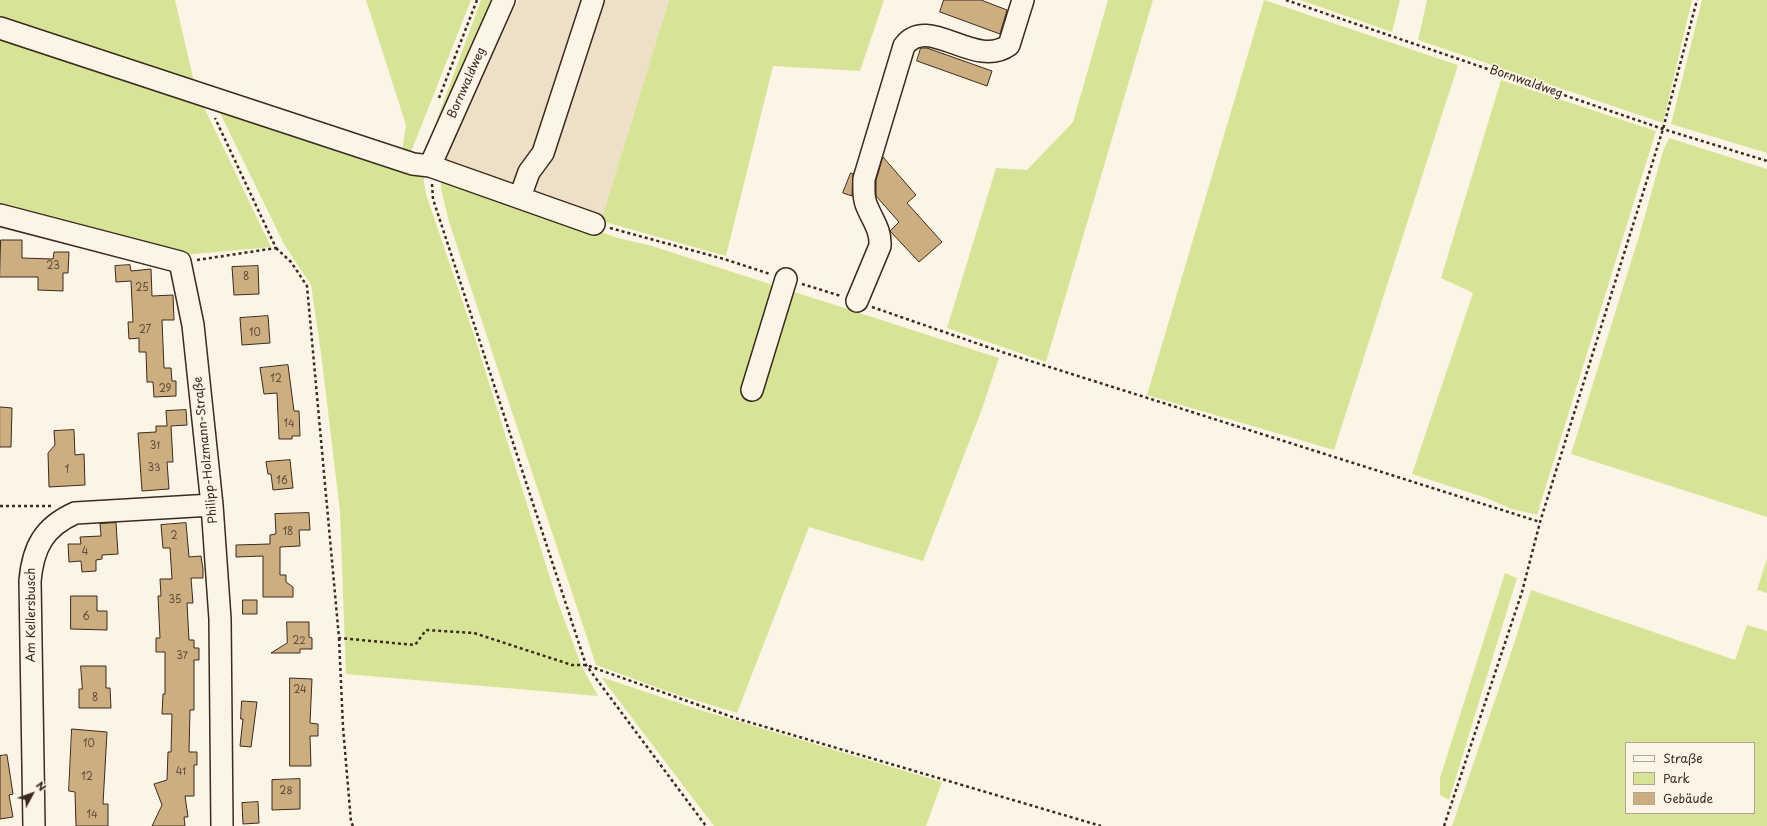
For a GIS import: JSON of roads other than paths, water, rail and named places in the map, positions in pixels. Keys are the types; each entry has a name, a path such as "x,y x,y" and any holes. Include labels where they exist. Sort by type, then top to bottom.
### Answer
{"street":[{"name":"Bornwaldweg","path":"430,166 504,0"},
{"path":"520,197 529,172 543,153 593,0"},
{"path":"857,301 880,246 880,238 876,224 866,204 863,194 864,179 904,46 913,37 925,34 975,50 986,52 1003,50 1009,45 1023,0"},
{"path":"0,28 414,164 430,166 594,224"},
{"name":"Philipp-Holzmann-Straße","path":"0,215 180,262 193,325 212,505 220,619 222,826"},
{"path":"752,390 786,279"},
{"name":"Am Kellersbusch","path":"34,826 30,581 34,555 40,543 45,534 56,524 75,513 212,505"}]}
